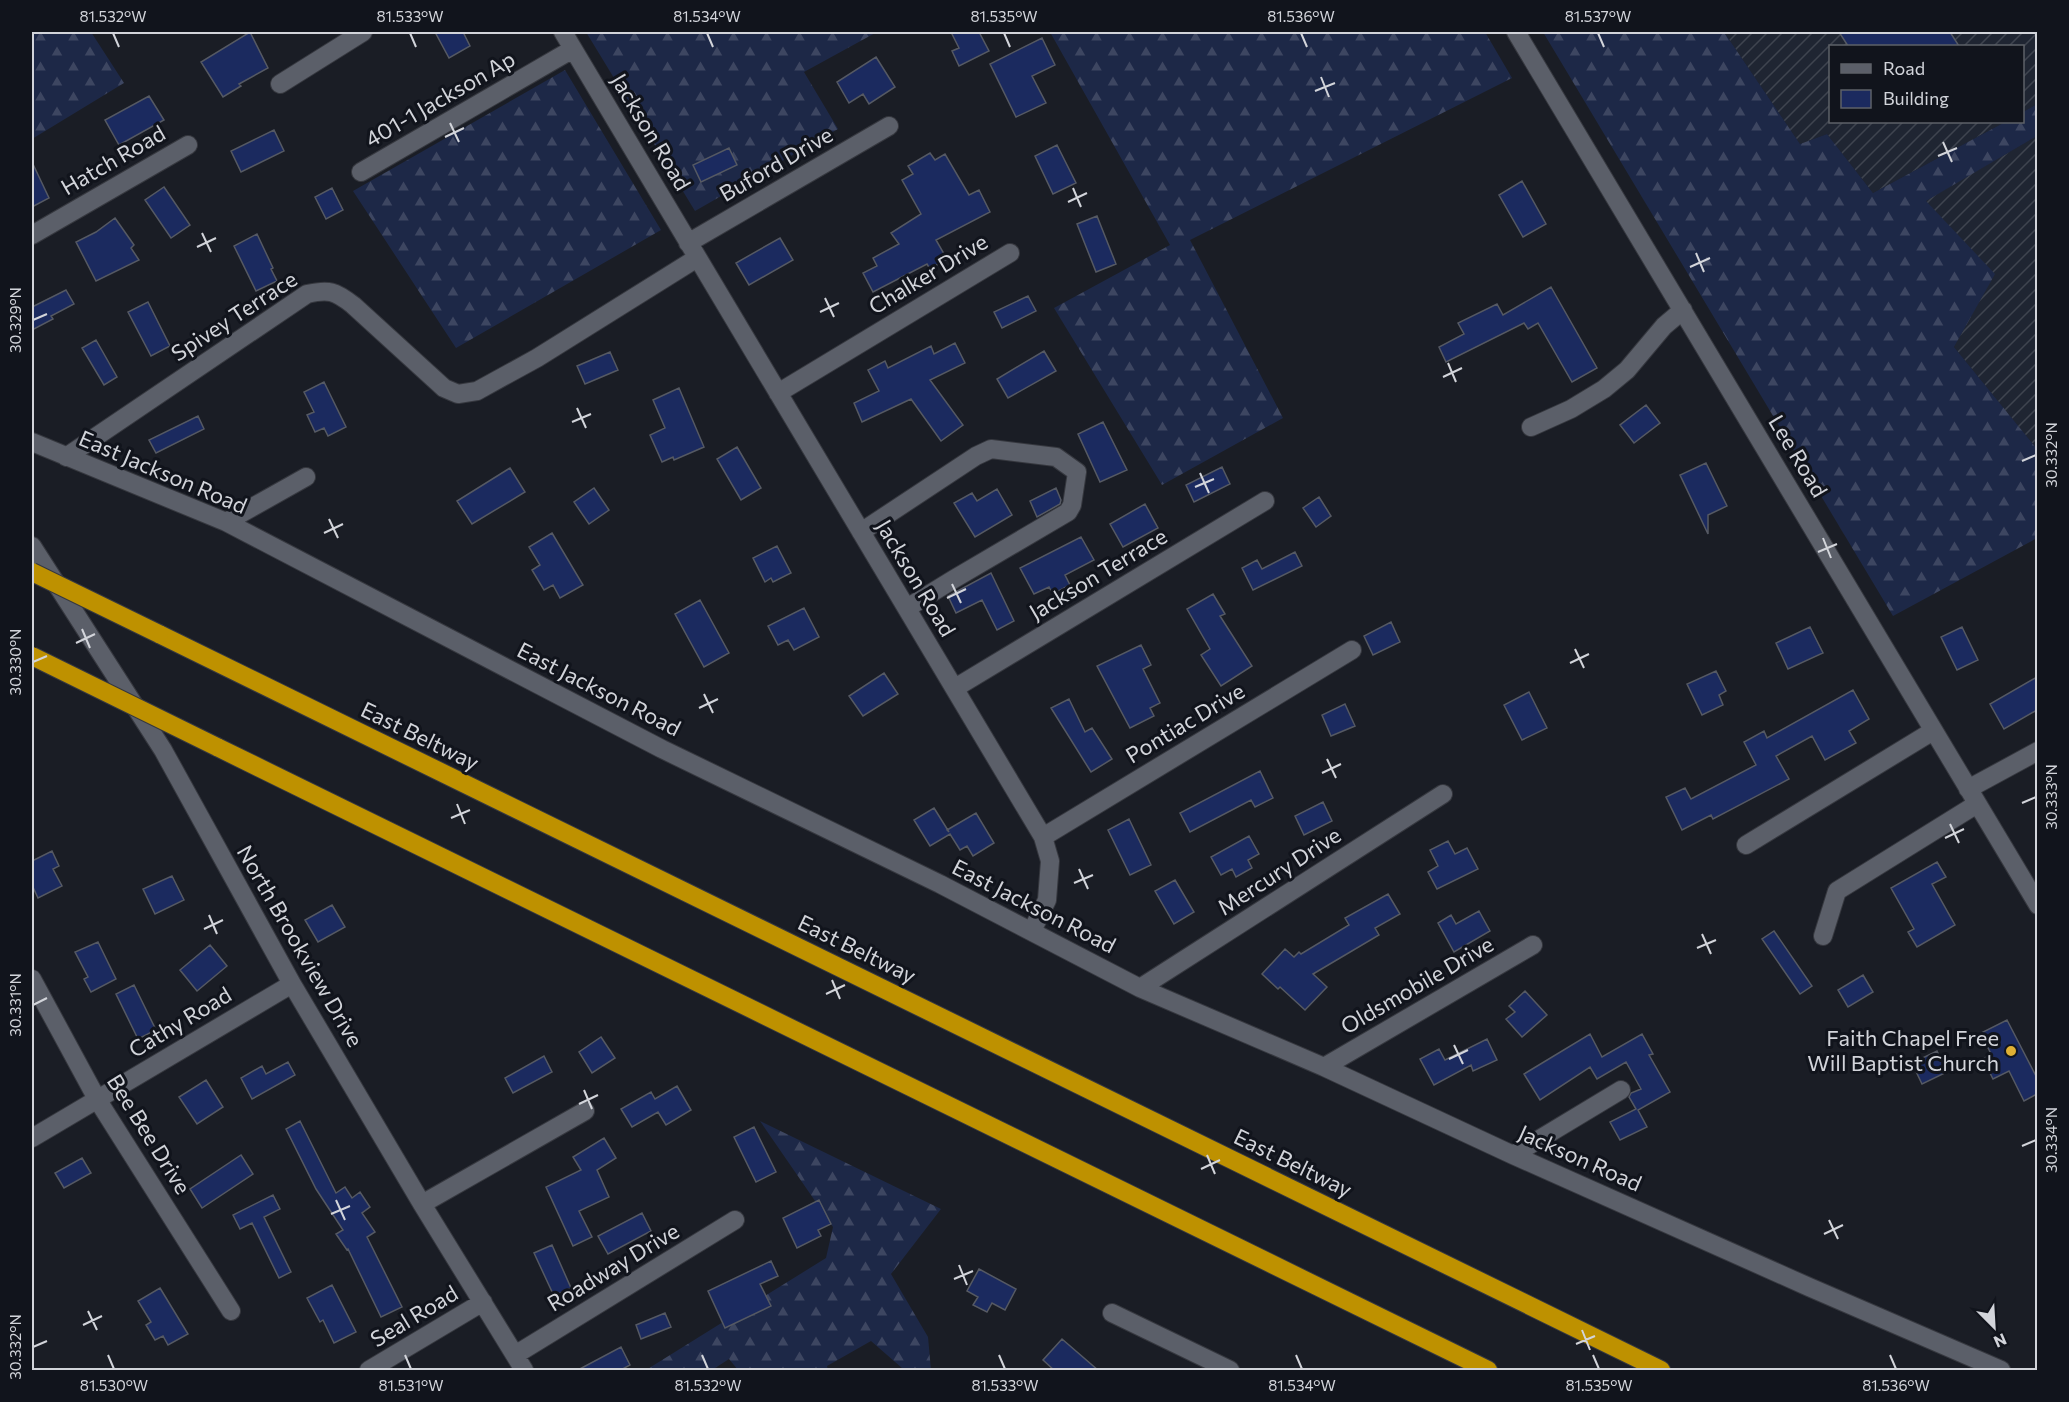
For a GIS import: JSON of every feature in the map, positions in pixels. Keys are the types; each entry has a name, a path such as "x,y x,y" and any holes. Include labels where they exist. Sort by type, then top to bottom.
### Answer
{"highway":[{"name":"East Beltway","path":"32,572 1661,1371"},
{"path":"32,656 1488,1371"}],"street":[{"path":"280,84 363,32"},
{"name":"Jackson Road","path":"562,32 1043,837 1050,861 1047,900 1032,931"},
{"name":"Lee Road","path":"1516,32 2037,905"},
{"name":"401-1 Jackson Ap","path":"361,172 573,49"},
{"name":"Buford Drive","path":"692,250 889,126"},
{"name":"Hatch Road","path":"32,235 188,145"},
{"name":"Spivey Terrace","path":"66,457 307,294 325,290 339,294 368,317 444,388 458,394 477,392 537,358 692,250"},
{"name":"Chalker Drive","path":"777,393 1010,253"},
{"path":"1531,427 1571,409 1604,389 1628,370 1664,326 1683,310"},
{"name":"East Jackson Road","path":"32,442 226,522 662,749 940,884 1140,988"},
{"path":"861,532 976,456 991,449 1056,457 1077,472 1072,505 1068,512 907,609"},
{"path":"226,522 306,477"},
{"name":"Jackson Terrace","path":"955,688 1265,501"},
{"name":"North Brookview Drive","path":"32,546 163,750 292,984 422,1204 520,1363"},
{"name":"Pontiac Drive","path":"1043,837 1352,650"},
{"path":"1746,845 1933,731"},
{"path":"1823,936 1837,891 2037,752"},
{"name":"Mercury Drive","path":"1140,988 1443,794"},
{"name":"Oldsmobile Drive","path":"1324,1067 1533,945"},
{"name":"Bee Bee Drive","path":"32,979 97,1099 231,1311"},
{"name":"Cathy Road","path":"32,1138 292,984"},
{"name":"Jackson Road","path":"1140,988 1324,1067 1513,1155 2001,1371"},
{"path":"1513,1155 1622,1090"},
{"path":"422,1204 585,1111"},
{"name":"Roadway Drive","path":"520,1363 735,1220"},
{"name":"Seal Road","path":"369,1371 483,1302"},
{"path":"1112,1313 1230,1371"}],"shaded area":[{"path":"1724,32 2037,32 2037,104 2024,111 2024,45 1829,45 1829,123 2003,123 1873,193 1827,134 1800,144"},
{"path":"2037,136 2037,449 1954,347 1994,274 1925,201"}],"green space":[{"path":"32,32 91,32 124,83 32,139"},
{"path":"586,32 877,32 804,72 838,129 695,211"},
{"path":"1050,32 1485,32 1512,78 1190,240 1283,418 1162,485 1054,308 1170,245"},
{"path":"1543,32 1724,32 1800,144 1827,134 1873,193 2003,123 2024,123 2024,111 2037,104 2037,136 1926,201 1995,274 1954,347 2037,449 2037,538 1893,616"},
{"path":"565,70 661,230 456,348 353,191"},
{"path":"760,1121 941,1209 891,1274 928,1337 931,1370 902,1368 871,1341 827,1366 828,1370 738,1370 729,1359 712,1370 646,1370 826,1258 833,1227"}],"building":[{"path":"250,32 268,68 239,84 241,86 223,97 201,62"},
{"path":"435,32 463,32 470,46 449,58"},
{"path":"951,32 979,32 989,51 959,66 952,51 959,48"},
{"path":"1839,32 1950,32 1958,45 1847,45"},
{"path":"1042,38 1055,65 1032,76 1046,103 1016,117 990,64"},
{"path":"876,57 895,87 869,104 863,94 849,103 837,82"},
{"path":"149,96 164,120 119,145 105,120"},
{"path":"274,130 284,151 241,172 231,151"},
{"path":"1057,145 1076,183 1053,194 1035,156"},
{"path":"729,148 737,165 701,182 693,165"},
{"path":"930,153 935,160 945,154 969,195 979,190 990,212 936,240 947,259 930,269 927,264 873,292 863,273 877,266 873,258 899,244 891,233 921,214 902,180 913,174 908,166"},
{"path":"32,162 49,198 32,207"},
{"path":"1522,181 1546,224 1523,237 1499,195"},
{"path":"164,187 190,225 171,238 145,200"},
{"path":"332,188 343,210 326,219 315,197"},
{"path":"1097,216 1116,264 1096,272 1077,224"},
{"path":"115,218 134,245 131,248 139,260 96,281 76,242 96,232"},
{"path":"257,234 277,281 256,291 234,246"},
{"path":"780,238 793,260 749,285 736,263"},
{"path":"1551,287 1597,368 1572,382 1538,323 1528,329 1524,323 1446,362 1439,347 1464,334 1458,323 1497,304 1503,315"},
{"path":"66,290 74,304 51,316 53,319 32,330 32,307"},
{"path":"1028,296 1036,311 1002,328 994,312"},
{"path":"148,302 170,346 151,356 128,312"},
{"path":"96,340 117,377 104,385 82,348"},
{"path":"955,343 965,363 930,380 963,425 941,441 911,399 862,422 854,403 879,391 868,370 885,361 888,368 931,346 934,354"},
{"path":"1044,351 1056,371 1008,398 997,379"},
{"path":"610,352 618,370 585,384 577,366"},
{"path":"324,382 346,427 328,436 324,428 315,432 307,415 314,412 304,392"},
{"path":"679,388 704,447 674,460 673,457 662,462 650,435 665,428 653,400"},
{"path":"1646,405 1660,423 1634,443 1620,425"},
{"path":"198,416 204,429 156,453 149,440"},
{"path":"1103,422 1127,470 1100,482 1078,434"},
{"path":"737,447 761,488 741,500 717,459"},
{"path":"1706,463 1727,506 1708,515 1708,534 1680,475"},
{"path":"1222,467 1230,484 1194,502 1186,485"},
{"path":"510,468 525,492 472,524 457,501"},
{"path":"594,488 609,510 589,524 574,502"},
{"path":"1056,488 1061,500 1060,504 1037,517 1030,501"},
{"path":"997,489 1012,515 975,537 954,503 972,493 977,501"},
{"path":"1319,497 1331,516 1316,527 1303,508"},
{"path":"1145,504 1158,528 1123,547 1110,524"},
{"path":"552,533 583,585 560,598 553,585 544,590 532,570 540,565 529,547"},
{"path":"1081,537 1094,560 1065,575 1070,585 1053,594 1049,587 1034,594 1020,568"},
{"path":"777,546 791,573 773,582 771,578 765,582 753,558"},
{"path":"1295,552 1302,566 1253,590 1242,568 1257,560 1262,569"},
{"path":"991,573 1014,621 997,630 982,600 956,613 948,596"},
{"path":"1213,594 1225,614 1220,616 1252,666 1221,686 1201,655 1210,649 1187,609"},
{"path":"700,600 729,653 704,667 675,614"},
{"path":"804,608 819,637 794,650 788,640 778,645 768,626"},
{"path":"1391,622 1400,642 1373,655 1364,636"},
{"path":"1810,627 1823,653 1788,669 1776,643"},
{"path":"1962,627 1978,660 1957,670 1941,637"},
{"path":"1141,645 1151,665 1143,669 1160,703 1150,708 1154,716 1130,728 1097,666"},
{"path":"1716,671 1726,691 1719,695 1723,705 1702,715 1687,684"},
{"path":"884,673 898,694 863,716 849,696"},
{"path":"2037,677 2037,710 2004,729 1990,704"},
{"path":"1853,690 1869,719 1849,731 1856,743 1825,760 1812,736 1776,756 1789,779 1713,819 1711,815 1682,830 1666,797 1685,788 1691,799 1756,765 1744,742 1764,731 1767,738"},
{"path":"1529,692 1547,728 1522,740 1504,705"},
{"path":"1069,699 1085,732 1092,728 1112,759 1091,772 1051,708"},
{"path":"1345,704 1355,726 1331,736 1322,715"},
{"path":"1260,771 1273,798 1255,807 1251,800 1190,832 1180,813"},
{"path":"1323,802 1332,821 1304,835 1295,816"},
{"path":"934,808 948,830 976,813 994,843 973,856 967,846 960,850 950,834 930,846 914,820"},
{"path":"1129,819 1151,865 1130,875 1108,830"},
{"path":"1249,836 1259,854 1248,860 1252,868 1236,877 1232,869 1221,875 1211,857"},
{"path":"1448,841 1455,854 1467,848 1478,869 1437,889 1428,872 1438,866 1430,850"},
{"path":"52,851 59,866 53,869 62,886 38,898 32,885 32,861"},
{"path":"1937,862 1946,877 1932,884 1955,925 1917,947 1908,932 1914,929 1891,888"},
{"path":"172,876 184,900 155,914 143,889"},
{"path":"1175,880 1194,912 1174,924 1155,891"},
{"path":"1388,894 1400,914 1375,928 1379,935 1313,974 1327,987 1305,1010 1262,974 1285,949 1294,957 1299,952 1301,954 1349,925 1345,918"},
{"path":"332,905 345,927 318,942 305,920"},
{"path":"1479,911 1490,931 1454,952 1438,923 1451,915 1456,924"},
{"path":"1774,931 1812,986 1800,994 1762,939"},
{"path":"98,942 116,979 91,992 84,979 88,977 75,952"},
{"path":"210,945 227,966 197,991 180,970"},
{"path":"1863,975 1873,992 1848,1007 1838,990"},
{"path":"134,985 156,1030 138,1039 116,994"},
{"path":"1525,991 1547,1015 1522,1037 1506,1019 1515,1012 1509,1006"},
{"path":"2007,1020 2037,1078 2037,1094 2024,1101 2009,1071 1993,1079 1983,1059 1991,1054 1981,1033"},
{"path":"1590,1034 1602,1057 1642,1034 1653,1054 1649,1055 1670,1092 1638,1110 1647,1127 1620,1140 1610,1122 1636,1109 1629,1097 1631,1093 1641,1089 1626,1062 1597,1079 1590,1067 1540,1100 1524,1074"},
{"path":"601,1037 615,1058 592,1073 579,1052"},
{"path":"1487,1039 1497,1060 1473,1071 1471,1065 1434,1085 1420,1059 1439,1049 1445,1060"},
{"path":"1937,1051 1947,1072 1922,1084 1912,1063"},
{"path":"544,1056 552,1072 513,1093 505,1078"},
{"path":"288,1062 295,1075 252,1099 241,1078 262,1066 266,1074"},
{"path":"206,1080 223,1107 197,1124 179,1097"},
{"path":"677,1086 691,1110 666,1125 658,1112 632,1127 621,1109 651,1092 655,1099"},
{"path":"300,1121 336,1193 345,1187 352,1198 360,1192 370,1207 362,1213 375,1232 367,1237 402,1307 381,1317 348,1249 336,1234 343,1230 316,1189 286,1129"},
{"path":"754,1127 776,1172 756,1182 734,1137"},
{"path":"604,1138 616,1158 597,1170 609,1197 579,1211 592,1237 573,1246 546,1187 581,1170 573,1157"},
{"path":"241,1155 253,1174 202,1208 190,1189"},
{"path":"82,1158 91,1173 64,1188 55,1173"},
{"path":"273,1195 280,1209 264,1217 291,1272 279,1278 252,1223 240,1229 233,1215"},
{"path":"819,1200 831,1224 818,1230 821,1236 797,1248 783,1218"},
{"path":"642,1213 651,1231 608,1254 598,1236"},
{"path":"552,1245 571,1288 554,1296 534,1253"},
{"path":"771,1261 778,1276 760,1284 771,1306 725,1328 708,1291"},
{"path":"979,1269 1016,1289 1005,1310 992,1303 987,1312 973,1305 978,1297 967,1291"},
{"path":"332,1285 356,1332 334,1343 323,1320 320,1322 307,1298"},
{"path":"160,1288 188,1334 168,1345 163,1336 155,1340 146,1325 151,1322 138,1301"},
{"path":"665,1313 671,1327 641,1339 636,1325"},
{"path":"1062,1339 1099,1371 1055,1371 1043,1360"},
{"path":"621,1347 630,1365 619,1371 576,1371"}],"place":[{"name":"Faith Chapel Free Will Baptist Church","path":"2011,1051"}]}
